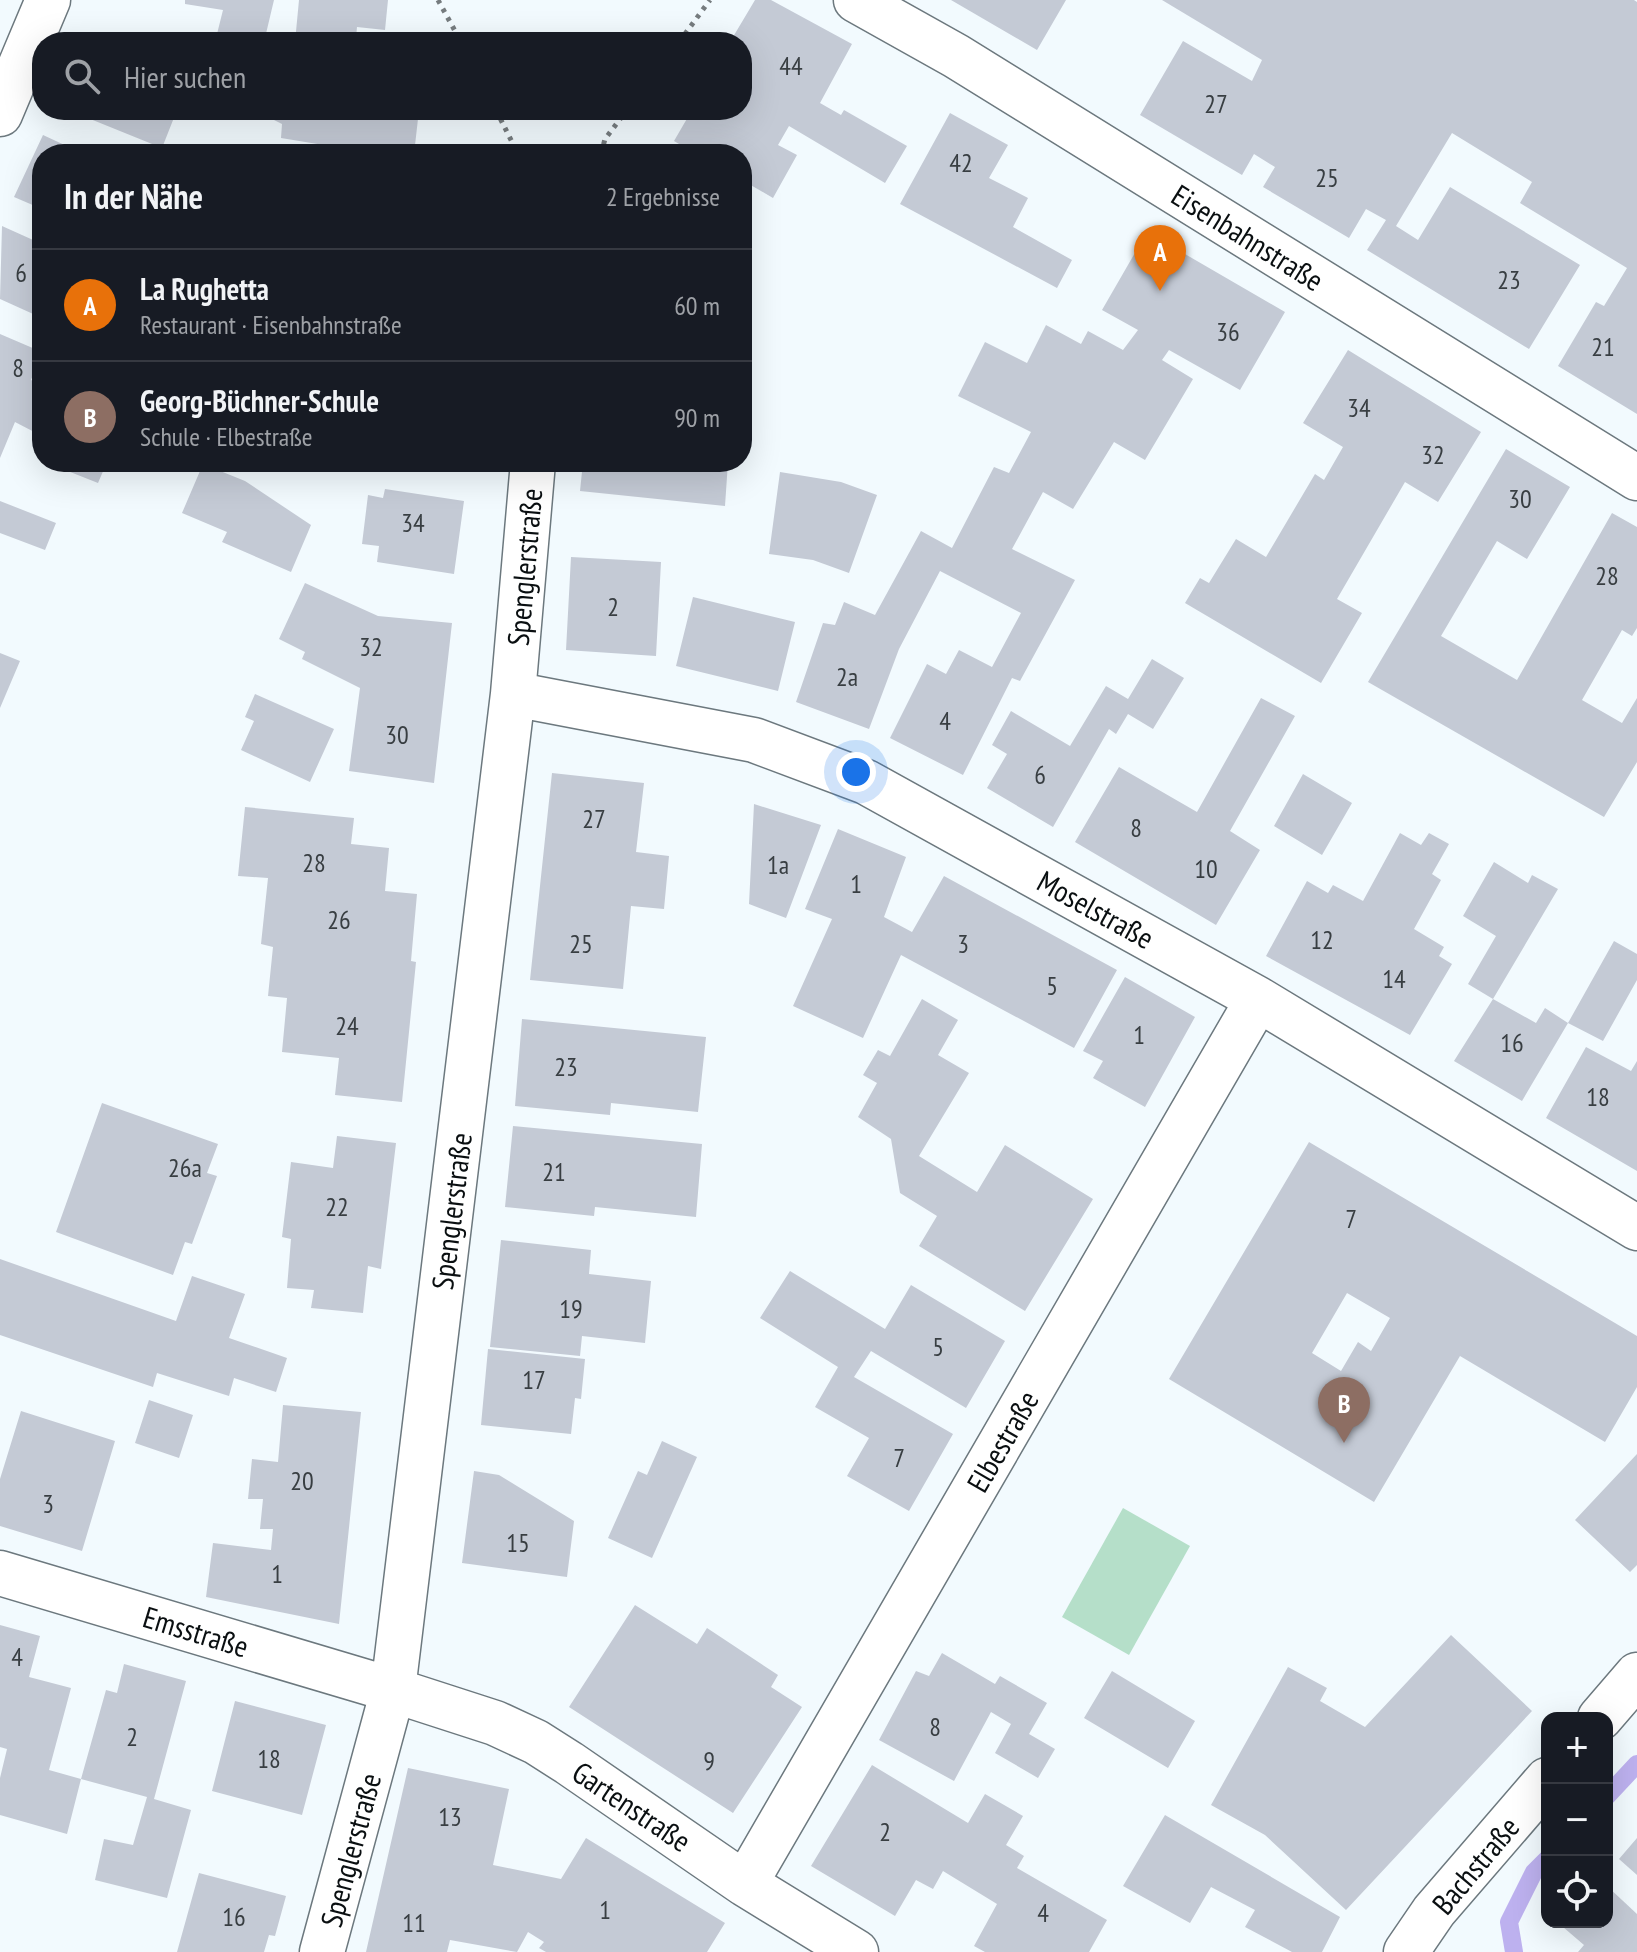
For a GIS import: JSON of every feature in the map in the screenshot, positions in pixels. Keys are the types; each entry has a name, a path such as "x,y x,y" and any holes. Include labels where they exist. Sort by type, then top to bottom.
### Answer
{"street":[{"path":"35,32 48,0"},
{"name":"Eisenbahnstraße","path":"856,0 956,56 1637,478"},
{"path":"0,114 32,38"},
{"name":"Spenglerstraße","path":"322,1952 393,1690 513,694 532,472"},
{"name":"Moselstraße","path":"513,694 754,740 866,782 1258,999 1637,1228"},
{"name":"Elbestraße","path":"745,1884 1258,999"},
{"name":"Emsstraße","path":"0,1573 393,1690"},
{"path":"1605,1712 1637,1675"},
{"name":"Gartenstraße","path":"393,1690 495,1723 536,1742 745,1884 856,1952"},
{"name":"Bachstraße","path":"1406,1952 1434,1911 1544,1784"}],"path":[{"path":"438,0 456,32"},
{"path":"686,32 710,0"},
{"path":"501,120 513,144"},
{"path":"604,144 619,120"}],"green space":[{"path":"1123,1508 1190,1546 1129,1655 1062,1617"}],"building":[{"path":"185,0 274,0 266,32 218,32 223,10 185,4"},
{"path":"299,0 388,0 385,30 357,27 357,32 296,32"},
{"path":"755,0 771,0 852,44 820,103 841,115 844,110 907,146 885,183 789,126 778,145 797,155 773,198 752,186 752,144 679,144 674,141 686,120 752,120 752,32 736,32"},
{"path":"951,0 1066,0 1037,50"},
{"path":"1162,0 1637,2 1637,414 1558,366 1596,302 1604,306 1627,268 1520,203 1532,182 1452,133 1396,226 1418,240 1450,187 1580,265 1529,349 1367,250 1386,220 1366,209 1349,238 1263,187 1275,167 1254,154 1242,175 1140,115 1183,41 1252,81 1262,60"},
{"path":"950,113 1008,145 989,178 1028,198 1013,227 1072,260 1057,288 900,204"},
{"path":"93,120 173,120 164,144 152,144"},
{"path":"274,120 418,120 415,144 317,144 281,138 282,124"},
{"path":"43,135 62,144 39,144"},
{"path":"32,159 32,205 14,197"},
{"path":"2,226 32,240 32,313 0,299"},
{"path":"1147,232 1285,312 1240,390 1169,350 1162,360 1193,379 1145,460 1114,442 1073,509 1043,492 1012,549 1075,580 1020,681 1012,678 963,775 890,738 927,664 946,674 959,650 992,667 1021,613 940,571 899,649 869,729 796,702 823,623 835,625 844,602 875,615 921,531 952,548 994,467 1009,473 1031,432 958,396 985,342 1027,363 1046,325 1081,344 1088,331 1123,350 1138,330 1102,310"},
{"path":"0,334 32,348 32,431 15,422 0,458"},
{"path":"1348,350 1481,432 1438,502 1405,482 1337,599 1362,613 1321,683 1185,603 1200,578 1209,583 1236,539 1266,557 1315,474 1324,480 1343,447 1303,423"},
{"path":"1506,449 1570,487 1527,559 1497,541 1441,636 1517,680 1612,513 1637,527 1637,628 1632,636 1622,630 1582,700 1622,723 1637,698 1637,762 1604,817 1368,682"},
{"path":"70,472 103,472 98,483"},
{"path":"200,472 223,472 245,481 311,525 291,572 222,542 227,532 182,513"},
{"path":"582,472 727,472 725,506 580,491"},
{"path":"780,472 841,482 877,495 849,573 813,560 769,554"},
{"path":"385,489 464,501 454,574 377,562 379,546 362,544 368,495 383,498"},
{"path":"0,501 56,523 45,550 0,533"},
{"path":"571,557 661,562 656,656 566,650"},
{"path":"305,583 378,616 452,623 434,783 349,771 360,688 302,659 305,652 279,639"},
{"path":"693,597 795,622 778,691 676,666"},
{"path":"0,653 20,661 0,708"},
{"path":"1152,659 1184,678 1153,729 1128,714 1116,734 1109,729 1053,827 987,788 1007,754 992,745 1011,711 1070,746 1106,686 1128,699"},
{"path":"255,694 334,729 310,782 241,750 254,721 245,717"},
{"path":"1261,698 1295,716 1230,831 1260,850 1216,925 1075,842 1119,767 1197,812"},
{"path":"552,773 644,783 636,852 669,856 664,909 631,906 623,989 530,980"},
{"path":"1303,774 1352,803 1322,855 1274,826"},
{"path":"754,804 821,825 786,918 749,904"},
{"path":"245,807 354,818 351,844 389,848 385,891 417,894 411,961 416,962 402,1102 335,1095 339,1058 282,1052 287,998 268,996 273,947 261,944 268,878 238,876"},
{"path":"838,829 906,857 884,917 912,932 944,876 1117,970 1074,1048 901,955 863,1038 793,1006 832,919 805,909"},
{"path":"1400,833 1421,845 1429,833 1449,844 1432,874 1441,880 1414,929 1444,947 1439,956 1452,964 1410,1035 1266,956 1307,881 1328,893 1333,885 1363,901"},
{"path":"1494,862 1528,883 1532,875 1558,889 1493,999 1468,984 1496,936 1463,916"},
{"path":"1614,941 1637,954 1637,980 1603,1041 1568,1023"},
{"path":"1125,977 1195,1017 1145,1107 1093,1078 1103,1061 1083,1051"},
{"path":"922,999 958,1020 938,1055 969,1073 919,1156 977,1192 1005,1145 1093,1199 1025,1311 919,1246 937,1216 900,1193 891,1139 858,1117 877,1083 863,1075 878,1050 890,1056"},
{"path":"1493,999 1536,1023 1545,1008 1568,1023 1522,1101 1454,1061"},
{"path":"522,1019 706,1037 698,1112 611,1103 610,1115 515,1106"},
{"path":"1586,1047 1631,1071 1637,1061 1637,1171 1546,1118"},
{"path":"102,1103 218,1144 207,1173 217,1176 192,1244 185,1242 173,1275 56,1232"},
{"path":"513,1126 702,1144 696,1217 595,1207 594,1216 505,1207"},
{"path":"337,1136 396,1143 381,1269 368,1266 363,1313 311,1308 314,1290 287,1288 291,1239 282,1237 291,1162 333,1168"},
{"path":"1309,1142 1637,1336 1637,1387 1605,1442 1460,1356 1374,1502 1169,1379","holes":["1347,1293 1390,1318 1371,1351 1358,1342 1341,1371 1312,1353"]},
{"path":"501,1240 591,1250 589,1274 651,1281 645,1343 582,1336 580,1356 490,1347"},
{"path":"0,1259 176,1321 192,1276 245,1294 229,1338 287,1358 276,1392 234,1378 229,1396 157,1373 153,1387 0,1335"},
{"path":"790,1271 885,1329 911,1285 1005,1341 966,1408 871,1351 854,1377 953,1434 909,1511 847,1476 869,1438 815,1407 838,1367 760,1318"},
{"path":"488,1349 585,1359 581,1399 575,1398 571,1434 481,1425"},
{"path":"149,1400 193,1415 179,1458 135,1443"},
{"path":"283,1405 361,1412 339,1624 206,1597 213,1543 271,1550 273,1529 260,1529 263,1499 248,1499 252,1459 278,1462"},
{"path":"21,1411 115,1441 82,1551 0,1526 0,1479"},
{"path":"662,1441 697,1457 652,1558 608,1538 638,1471 647,1475"},
{"path":"1637,1454 1637,1565 1630,1572 1575,1520"},
{"path":"474,1471 499,1475 574,1521 567,1577 462,1563"},
{"path":"635,1605 697,1644 707,1628 778,1675 771,1687 802,1707 733,1813 569,1707"},
{"path":"0,1625 40,1636 29,1677 71,1688 49,1770 81,1779 67,1834 0,1815 0,1778 7,1749 0,1747"},
{"path":"1451,1635 1532,1711 1346,1910 1265,1835 1211,1805 1288,1667 1327,1688 1320,1701 1365,1727"},
{"path":"942,1653 995,1684 1000,1676 1047,1703 1029,1734 1055,1749 1038,1778 995,1753 1011,1724 991,1712 954,1781 879,1740 916,1671 929,1676"},
{"path":"124,1664 186,1681 154,1799 191,1810 167,1898 95,1880 104,1839 133,1845 147,1797 81,1779 106,1690 117,1693"},
{"path":"1112,1671 1195,1721 1168,1768 1084,1718"},
{"path":"235,1701 326,1725 302,1815 212,1791"},
{"path":"872,1765 968,1823 985,1794 1023,1816 1006,1845 1024,1856 1017,1868 1107,1920 1089,1952 985,1952 974,1946 997,1904 943,1871 933,1889 916,1880 895,1916 811,1866"},
{"path":"408,1768 509,1789 493,1865 561,1879 586,1838 725,1923 707,1952 546,1952 539,1948 544,1942 528,1932 517,1952 450,1940 447,1952 366,1952"},
{"path":"1165,1815 1340,1917 1322,1952 1292,1952 1245,1927 1255,1910 1211,1887 1190,1923 1123,1886"},
{"path":"1637,1838 1637,1875 1619,1859"},
{"path":"199,1873 286,1896 275,1936 269,1935 264,1952 177,1952"},
{"path":"1613,1892 1637,1914 1637,1952 1578,1952 1584,1945 1564,1928 1613,1928"}],"waterway":[{"path":"1613,1790 1637,1764"},
{"path":"1514,1952 1509,1922 1534,1872 1541,1865"}],"place":[{"name":"La Rughetta","path":"1160,291"},
{"name":"Georg-Büchner-Schule","path":"1344,1443"}]}
